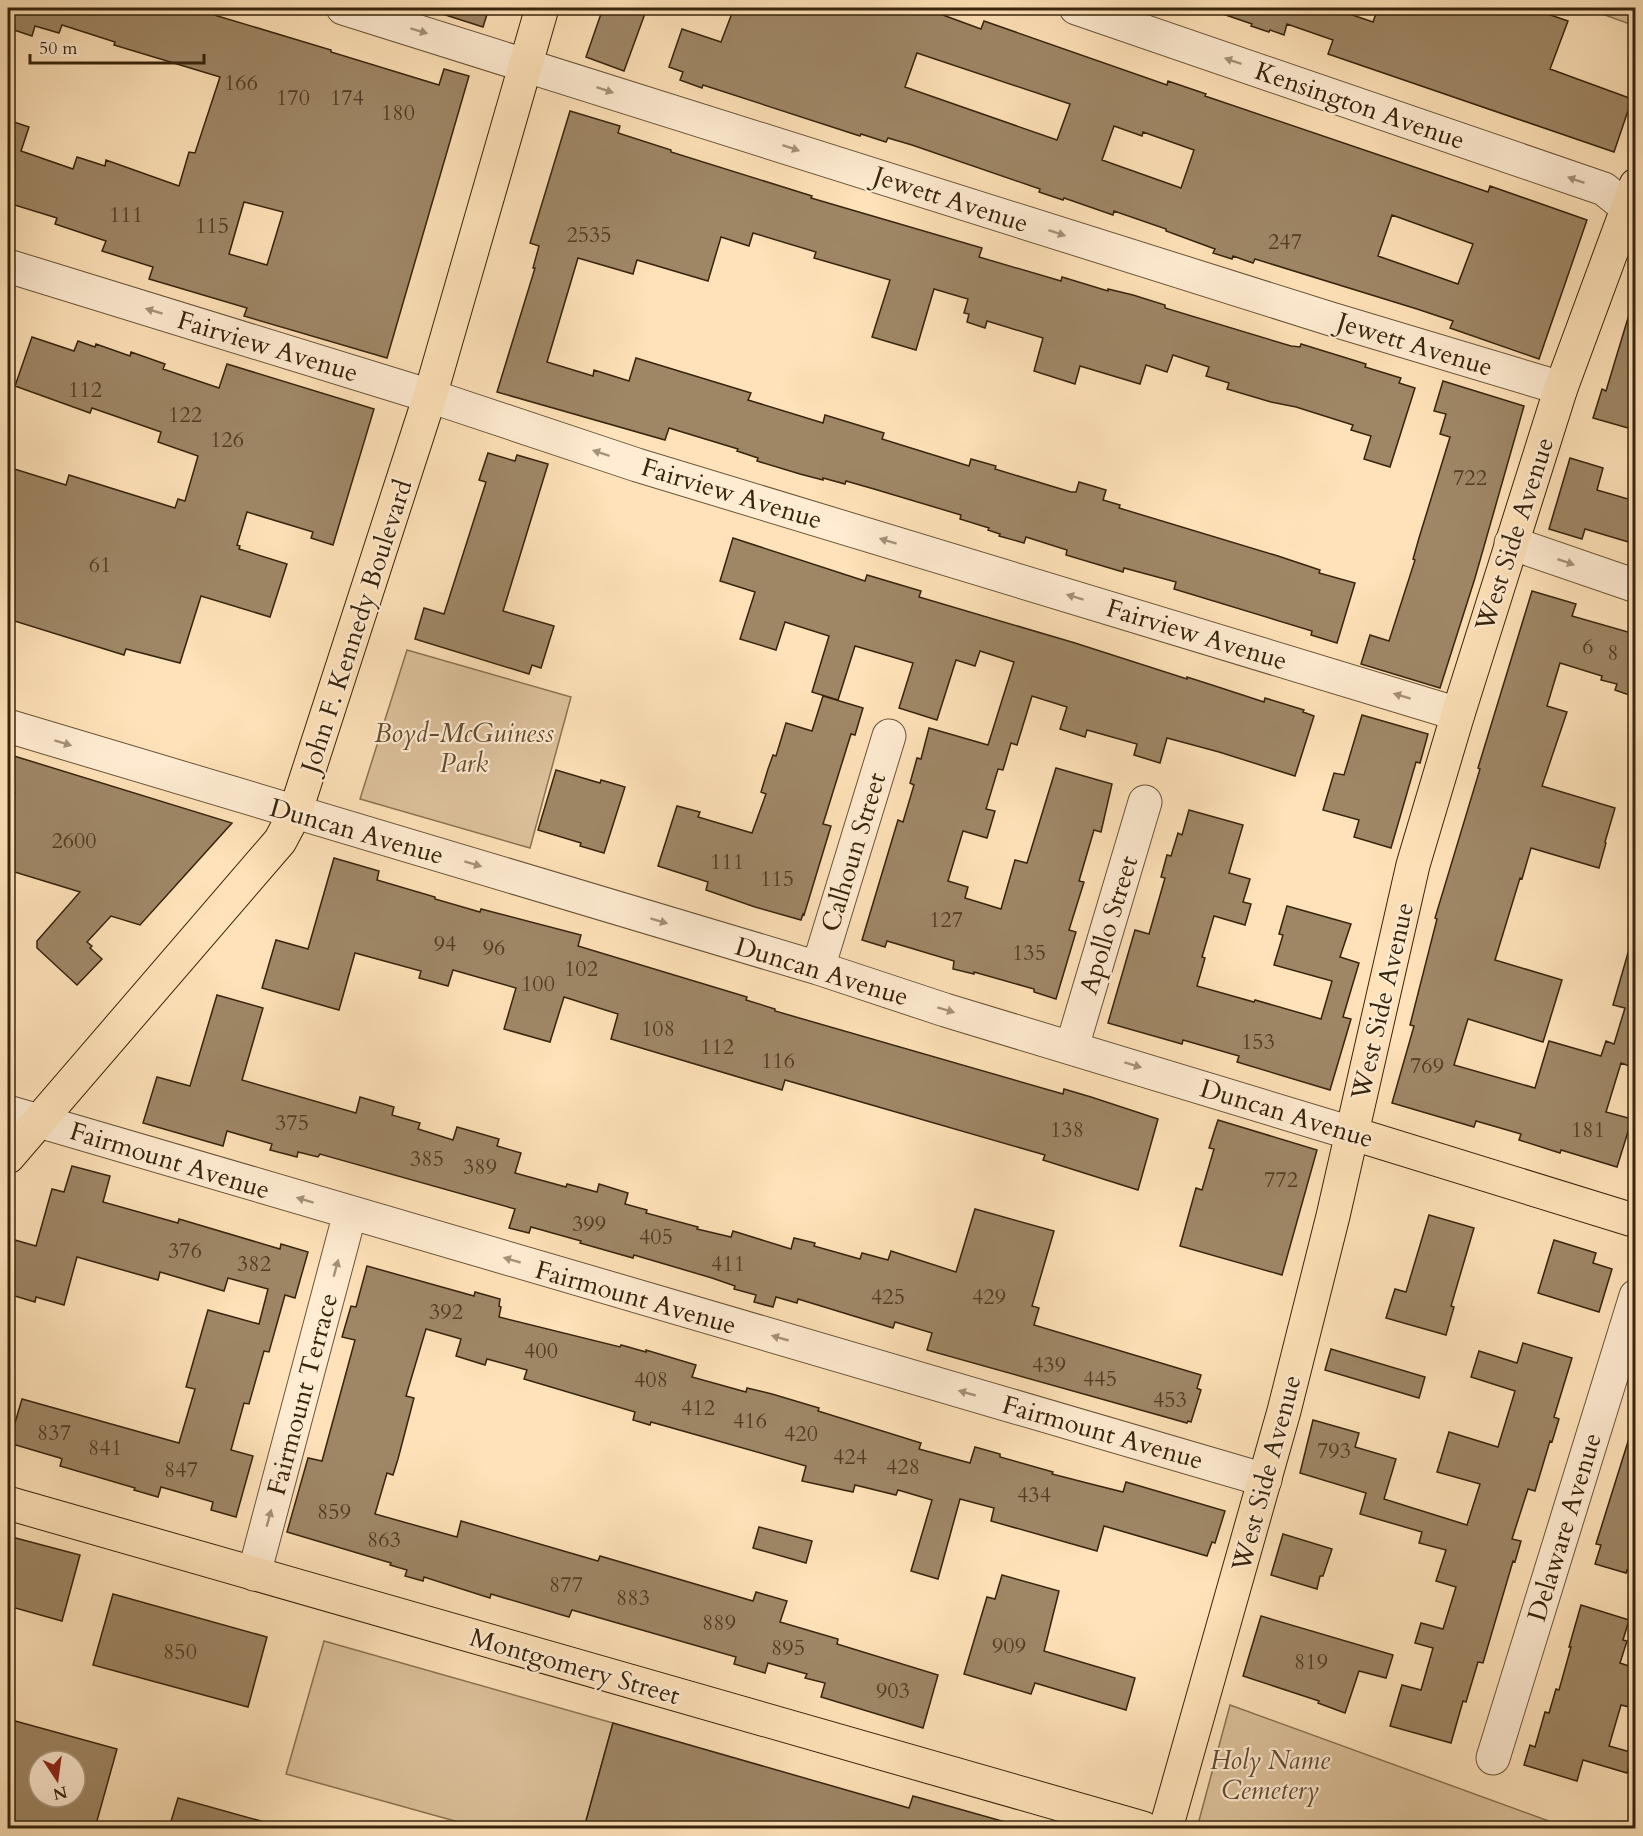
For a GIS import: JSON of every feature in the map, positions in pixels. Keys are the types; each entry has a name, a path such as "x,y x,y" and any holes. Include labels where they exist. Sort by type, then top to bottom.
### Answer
{"main road":[{"name":"John F. Kennedy Boulevard","path":"8,1157 280,841 295,813 430,396 542,8"},
{"name":"West Side Avenue","path":"1166,1828 1265,1480 1325,1250 1413,865 1511,543 1561,388 1632,203"},
{"name":"Duncan Avenue","path":"1351,1133 1635,1221"},
{"name":"Montgomery Street","path":"8,1503 1143,1828"}],"street":[{"name":"Jewett Avenue","path":"343,8 1331,319 1561,388"},
{"name":"Kensington Avenue","path":"1076,8 1604,189 1632,203"},
{"name":"Fairview Avenue","path":"8,266 430,396 637,465 1458,714"},
{"path":"1511,543 1635,586"},
{"name":"Duncan Avenue","path":"8,726 818,968 945,1010 1351,1133"},
{"name":"Calhoun Street","path":"818,968 889,735"},
{"name":"Apollo Street","path":"1072,1047 1145,802"},
{"name":"Fairmount Avenue","path":"8,1112 350,1214 1265,1480"},
{"name":"Fairmount Terrace","path":"254,1574 350,1214"},
{"name":"Delaware Avenue","path":"1493,1758 1635,1296"}],"green space":[{"path":"1586,8 1635,8 1635,26"},
{"name":"Boyd-McGuiness Park","path":"407,650 571,697 530,848 360,799"},
{"path":"324,1641 613,1723 584,1828 480,1828 286,1774"},
{"name":"Holy Name Cemetery","path":"1230,1705 1568,1828 1197,1828"}],"building":[{"path":"8,8 191,8 439,85 444,69 469,76 387,358 244,316 247,308 149,279 153,267 102,251 106,241 55,224 57,218 8,203 8,120 29,127 21,151 73,169 77,157 105,166 106,160 179,186 189,152 195,153 220,77 114,45 115,42 62,25 59,33 35,26 32,36 8,28 12,18 8,17","holes":["244,202 283,212 267,265 229,254"]},
{"path":"434,8 489,8 483,27 433,11"},
{"path":"603,8 647,8 624,71 586,57"},
{"path":"734,8 933,8 932,11 981,29 984,21 1167,85 1168,81 1206,94 1205,96 1488,192 1490,186 1587,220 1539,359 1450,328 1453,321 1255,259 1253,263 1233,256 1232,259 1213,253 1215,249 1166,231 1166,229 1114,211 1113,215 1064,198 1063,200 1039,192 1040,189 912,145 888,138 886,142 861,134 860,136 703,85 702,88 680,80 683,72 669,67 682,29 721,42","holes":["917,53 1070,104 1057,140 905,87","1114,126 1142,136 1143,132 1194,150 1181,188 1102,160","1392,215 1473,244 1458,284 1378,256"]},
{"path":"1215,8 1332,8 1373,22 1378,8 1530,8 1568,21 1550,69 1632,99 1614,152 1328,54 1333,40 1287,24 1284,35 1270,30 1269,32 1214,11"},
{"path":"570,111 620,126 618,133 671,150 671,152 812,196 811,198 982,248 979,257 1061,281 1062,277 1108,291 1108,289 1133,295 1165,305 1165,308 1291,346 1300,347 1301,344 1366,364 1365,367 1401,378 1399,383 1415,388 1390,467 1364,459 1371,436 1351,430 1353,425 1227,389 1229,383 1206,376 1209,367 1173,355 1167,372 1146,365 1140,384 1080,366 1075,384 1034,371 1043,338 987,321 985,328 967,322 969,314 964,313 968,299 934,289 916,350 872,337 890,280 814,258 816,252 753,233 749,246 721,237 708,281 637,260 633,274 578,258 547,362 593,376 594,370 629,381 636,358 751,393 748,400 823,423 825,415 884,433 882,439 969,466 971,459 996,466 995,469 1071,492 1076,492 1079,482 1106,490 1103,500 1120,505 1119,508 1278,556 1320,570 1319,573 1355,583 1337,643 1311,635 1312,631 1174,589 1176,582 1124,568 1123,572 1066,555 1067,550 1026,537 1024,543 999,536 1000,534 988,530 989,528 960,519 961,515 874,489 846,481 845,484 800,474 757,461 758,458 737,451 738,449 669,428 665,440 497,392 535,268 533,268 539,246 530,243"},
{"path":"1631,308 1635,309 1635,430 1593,418 1602,389 1606,391"},
{"path":"32,337 74,351 78,341 95,347 96,344 130,356 131,352 165,364 163,369 219,388 227,364 374,409 333,545 311,538 313,532 247,512 237,545 240,546 239,549 287,564 270,617 201,596 180,663 126,649 124,655 8,619 8,467 66,485 69,475 175,508 178,499 185,501 198,456 158,442 161,432 92,408 90,413 15,386"},
{"path":"1443,381 1524,406 1475,578 1440,688 1361,664 1370,635 1389,641 1415,560 1413,559 1450,437 1440,434 1446,414 1434,411"},
{"path":"488,453 515,461 517,455 548,464 503,611 554,626 541,668 532,665 529,674 415,639 424,608 444,614 486,482 479,480"},
{"path":"1570,458 1603,468 1597,490 1635,501 1635,544 1585,529 1582,539 1549,529"},
{"path":"733,538 865,581 867,575 921,591 919,597 1187,679 1187,677 1264,702 1265,698 1304,710 1303,712 1314,716 1295,776 1167,738 1160,763 1134,755 1137,744 1087,730 1085,737 1060,729 1067,707 1032,696 1017,745 1011,743 1003,770 998,769 986,809 995,811 987,838 963,831 948,881 968,887 965,898 1001,909 1015,860 1027,863 1056,768 1112,784 1101,832 1094,830 1079,881 1084,882 1069,930 1076,932 1056,999 1034,992 1034,989 974,972 974,974 953,969 954,961 887,941 885,947 862,940 898,820 903,822 914,785 910,783 917,758 921,759 929,728 988,745 1014,662 980,651 975,666 956,660 937,720 899,708 913,663 855,646 838,700 812,692 829,636 785,622 776,650 740,639 755,592 720,581"},
{"path":"1532,591 1576,604 1572,616 1635,634 1635,697 1615,690 1617,684 1601,680 1602,676 1560,663 1547,706 1567,712 1542,786 1615,808 1606,843 1599,868 1531,848 1522,879 1520,878 1495,960 1562,980 1543,1042 1468,1019 1454,1065 1535,1088 1549,1041 1601,1056 1606,1041 1614,1044 1625,1008 1613,1005 1630,946 1635,946 1635,1068 1621,1063 1606,1112 1632,1119 1617,1167 1519,1140 1521,1134 1476,1121 1474,1127 1392,1103 1414,1026 1410,1025 1437,919 1435,918"},
{"path":"823,696 863,708 855,735 851,734 823,824 831,826 801,920 706,890 708,882 658,866 677,806 700,812 698,817 752,833 766,794 761,792 768,769 773,755 776,756 786,723 812,731"},
{"path":"1362,715 1428,734 1420,763 1416,762 1391,848 1354,837 1359,820 1323,810 1334,773 1344,775"},
{"path":"14,756 232,823 140,925 111,916 87,942 102,959 77,985 37,948 37,941 80,892 8,870 8,815 15,792 8,790 8,776"},
{"path":"556,770 600,783 601,780 625,787 604,853 580,846 581,843 538,830"},
{"path":"1189,810 1243,825 1229,873 1250,879 1243,902 1251,904 1245,925 1214,916 1202,957 1205,958 1197,986 1321,1019 1332,981 1274,965 1283,935 1279,934 1287,906 1351,924 1340,957 1359,963 1343,1017 1351,1019 1330,1090 1237,1062 1239,1056 1183,1040 1182,1044 1108,1023 1135,930 1149,934 1165,878 1161,877 1167,855 1171,856 1178,833 1182,835"},
{"path":"334,858 379,871 377,880 435,897 435,899 480,912 481,909 581,935 578,946 747,997 746,1000 775,1009 775,1011 1063,1094 1064,1089 1158,1119 1138,1190 1043,1160 1045,1155 785,1080 782,1090 611,1039 618,1014 564,997 550,1042 504,1029 516,988 453,970 448,986 419,978 421,971 355,953 339,1010 262,988 276,940 308,949"},
{"path":"217,995 263,1008 242,1080 356,1113 360,1097 394,1107 392,1115 420,1123 418,1129 453,1140 457,1127 499,1139 497,1146 521,1153 515,1173 566,1187 567,1184 597,1192 599,1184 628,1193 625,1204 647,1210 646,1213 698,1227 697,1229 731,1237 733,1231 791,1249 794,1238 860,1259 862,1253 888,1260 891,1251 956,1272 975,1209 1054,1231 1032,1306 1039,1308 1034,1325 1201,1375 1197,1388 1201,1390 1191,1422 1187,1423 927,1350 932,1333 895,1322 893,1328 798,1299 797,1303 776,1297 773,1307 754,1302 756,1295 734,1289 735,1286 712,1278 634,1255 633,1258 531,1227 529,1233 509,1228 515,1209 320,1154 318,1157 298,1152 297,1157 270,1150 272,1144 227,1131 223,1146 143,1123 157,1077 190,1086"},
{"path":"1218,1120 1317,1150 1282,1275 1180,1246 1196,1188 1202,1190 1214,1149 1209,1148"},
{"path":"72,1166 110,1176 103,1202 178,1223 179,1219 280,1249 281,1244 308,1252 295,1298 285,1295 269,1352 264,1351 249,1404 244,1403 231,1450 253,1456 236,1517 211,1510 213,1502 161,1487 158,1497 60,1466 62,1459 60,1458 9,1443 22,1399 179,1443 195,1389 186,1387 208,1310 259,1324 268,1289 228,1278 224,1291 160,1272 158,1280 77,1257 64,1305 36,1297 35,1302 8,1294 8,1238 36,1246 52,1189 64,1192"},
{"path":"1429,1215 1474,1228 1451,1306 1454,1307 1446,1335 1386,1318 1395,1289 1406,1292"},
{"path":"1554,1240 1596,1253 1593,1263 1612,1269 1599,1312 1538,1293"},
{"path":"367,1266 474,1296 475,1292 500,1299 499,1317 620,1347 621,1345 646,1352 646,1350 696,1365 692,1377 746,1392 747,1388 772,1394 819,1408 818,1411 921,1443 919,1449 970,1463 975,1447 1000,1454 1000,1457 1053,1472 1052,1474 1091,1484 1123,1492 1126,1482 1225,1511 1215,1543 1212,1542 1207,1556 1104,1526 1097,1551 991,1521 994,1508 960,1499 938,1579 911,1571 932,1500 898,1490 896,1495 855,1485 853,1492 802,1481 806,1466 651,1422 650,1425 633,1420 635,1412 524,1379 527,1370 487,1359 485,1365 456,1356 461,1339 426,1329 406,1396 414,1398 398,1459 393,1475 387,1473 375,1514 457,1537 461,1521 598,1561 600,1556 753,1601 756,1592 787,1601 780,1622 838,1639 837,1644 938,1675 923,1728 821,1697 825,1683 805,1678 807,1674 768,1663 765,1673 734,1664 736,1657 572,1610 569,1617 491,1594 490,1598 424,1577 423,1581 405,1576 407,1570 390,1565 391,1563 287,1532 308,1458 322,1461 355,1340 342,1337 351,1306 356,1307"},
{"path":"1523,1343 1572,1358 1554,1417 1559,1419 1552,1442 1550,1441 1535,1491 1528,1489 1512,1539 1521,1541 1515,1562 1513,1561 1483,1663 1478,1662 1466,1702 1463,1701 1451,1743 1390,1726 1402,1685 1421,1690 1433,1648 1415,1643 1421,1623 1443,1629 1456,1587 1436,1581 1446,1550 1419,1543 1422,1532 1360,1514 1366,1493 1300,1473 1313,1420 1359,1433 1355,1447 1396,1459 1384,1499 1467,1525 1480,1484 1437,1472 1449,1432 1498,1447 1515,1391 1471,1377 1479,1351 1517,1363"},
{"path":"1331,1349 1425,1377 1419,1398 1325,1370"},
{"path":"1631,1432 1635,1432 1635,1573 1627,1570 1626,1573 1595,1564 1601,1545 1596,1544"},
{"path":"759,1527 812,1541 806,1563 753,1548"},
{"path":"1283,1534 1332,1549 1317,1589 1271,1575"},
{"path":"8,1536 80,1555 62,1621 8,1606"},
{"path":"1002,1575 1059,1591 1044,1651 1135,1678 1126,1710 1035,1683 1031,1694 964,1674 987,1597 995,1599"},
{"path":"113,1594 267,1637 248,1707 93,1665"},
{"path":"1581,1605 1629,1620 1623,1640 1627,1641 1620,1663 1635,1668 1635,1684 1629,1707 1621,1705 1609,1746 1634,1753 1627,1773 1583,1760 1577,1781 1524,1765 1530,1745 1535,1747 1545,1712 1549,1713 1556,1689 1559,1690"},
{"path":"1261,1616 1393,1655 1386,1678 1359,1671 1345,1713 1318,1703 1319,1701 1243,1676"},
{"path":"8,1719 117,1749 95,1828 8,1828"},
{"path":"613,1723 909,1808 913,1796 1009,1823 1008,1828 584,1828"},
{"path":"178,1798 268,1823 267,1828 169,1828"}]}
